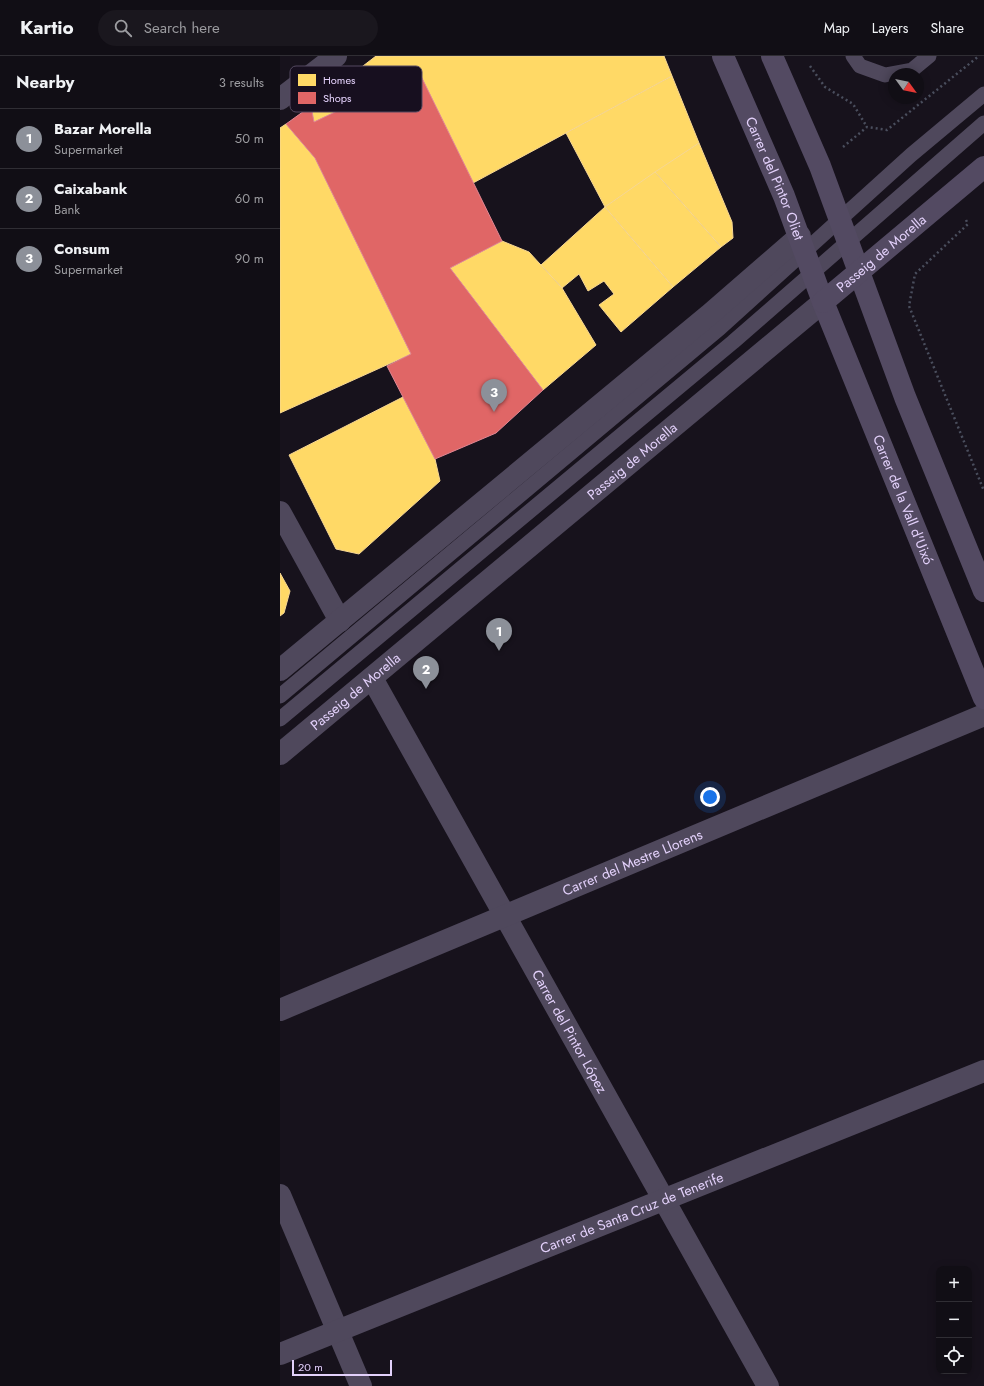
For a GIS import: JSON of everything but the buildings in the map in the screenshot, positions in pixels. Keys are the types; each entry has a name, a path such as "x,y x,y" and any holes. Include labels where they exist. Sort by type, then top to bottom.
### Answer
{"main road":[{"name":"Carrer del Pintor Oliet","path":"723,56 784,196 823,302"},
{"path":"772,56 820,166 905,397 984,591"},
{"name":"Passeig de Morella","path":"823,302 984,167"},
{"name":"Carrer de la Vall d'Uixó","path":"823,302 984,698"}],"street":[{"path":"323,66 336,56"},
{"path":"280,99 290,91"},
{"path":"280,670 709,315 802,244"},
{"name":"Passeig de Morella","path":"280,754 823,302"},
{"path":"280,512 340,621"},
{"name":"Carrer del Pintor López","path":"372,678 768,1386"},
{"name":"Carrer del Mestre Llorens","path":"280,1010 984,715"},
{"name":"Carrer de Santa Cruz de Tenerife","path":"280,1354 984,1070"},
{"path":"280,1195 361,1386"}],"lane":[{"path":"853,56 860,66 885,75 912,70 929,56"},
{"path":"280,696 720,328 802,244 839,220 911,155 984,94"},
{"path":"280,719 733,342 984,123"}],"path":[{"path":"808,62 825,87 853,104 867,127"},
{"path":"887,130 911,155"},
{"path":"947,198 968,224 915,274 909,306 984,491"}],"place":[{"name":"Consum","path":"494,412"},
{"name":"Bazar Morella","path":"499,651"},
{"name":"Caixabank","path":"426,689"}]}
